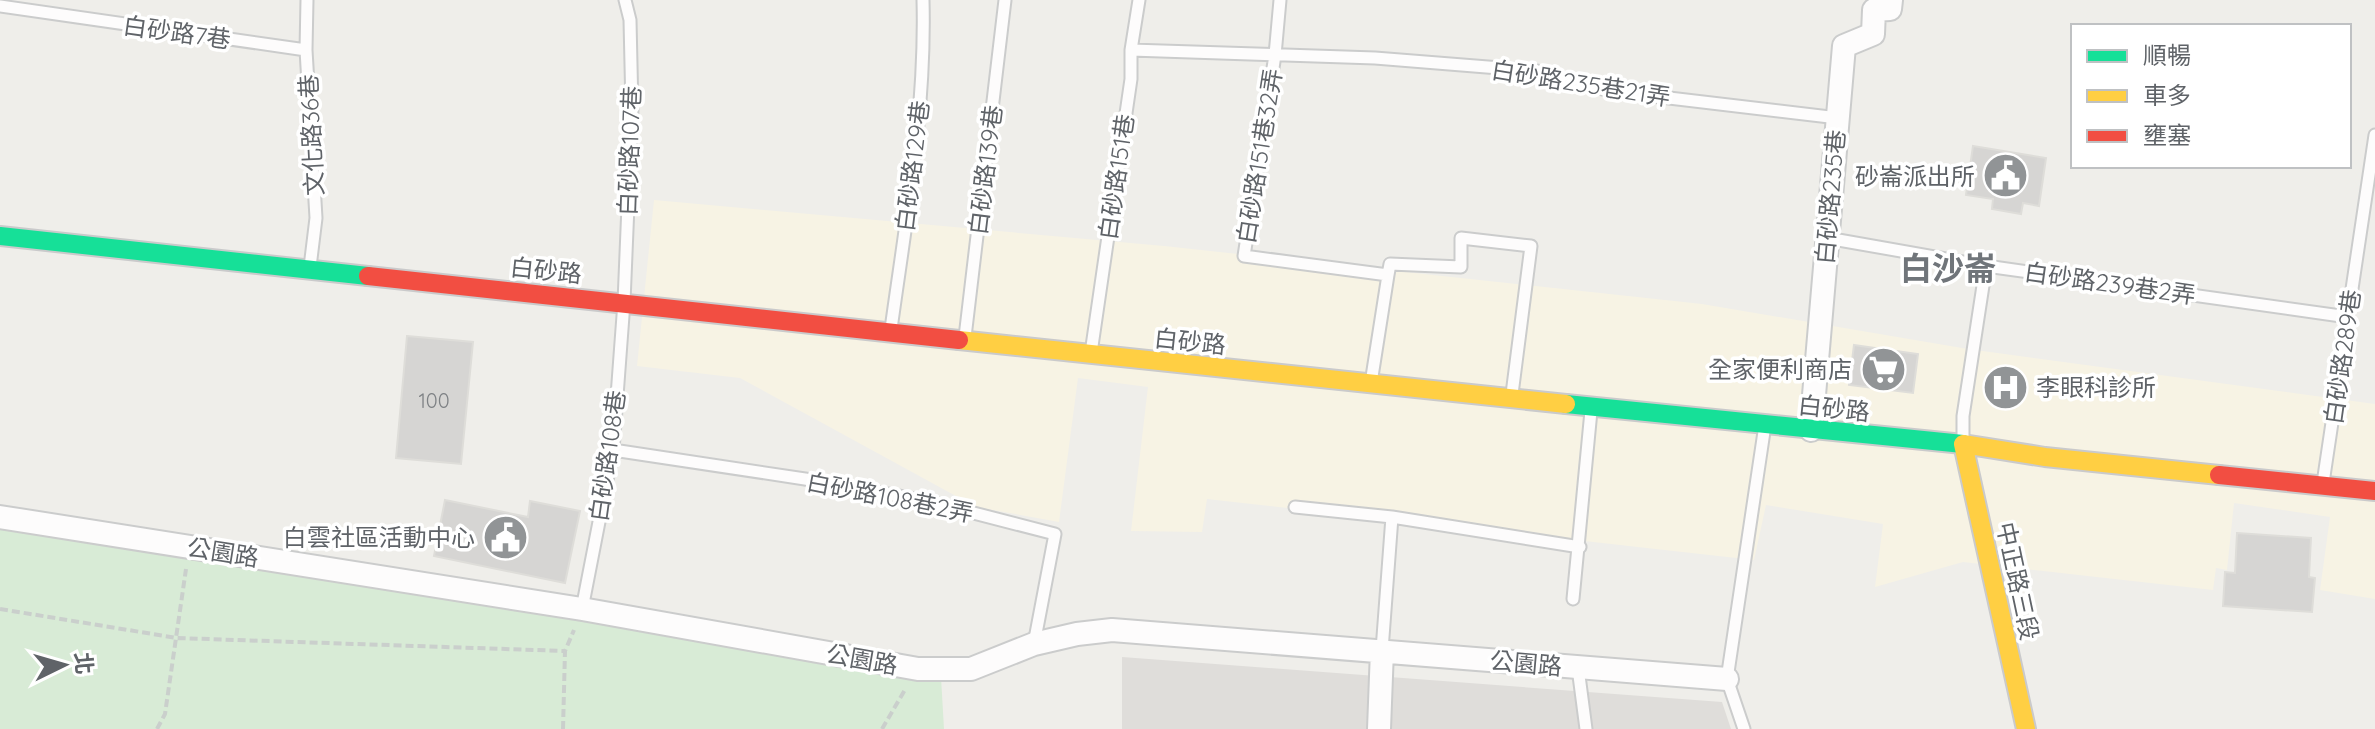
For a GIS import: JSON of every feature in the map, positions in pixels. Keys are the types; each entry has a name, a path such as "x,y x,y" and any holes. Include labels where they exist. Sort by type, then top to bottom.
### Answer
{"street":[{"name":"白砂路235巷","path":"1811,430 1844,46 1873,34 1874,10 1890,9 1891,0"},
{"name":"白砂路","path":"0,241 624,302 1091,354 1963,444 2045,457 2375,491"},
{"name":"中正路三段","path":"1963,444 2026,729"},
{"name":"公園路","path":"0,517 582,609 918,669 971,669 1034,644 1112,630 1727,679"},
{"path":"1379,729 1382,650"}],"lane":[{"name":"文化路36巷","path":"307,0 306,50 316,218 310,269"},
{"name":"白砂路107巷","path":"624,302 632,109 630,20 625,0"},
{"name":"白砂路129巷","path":"891,332 919,119 924,46 923,0"},
{"name":"白砂路139巷","path":"964,340 1005,0"},
{"name":"白砂路151巷","path":"1091,354 1131,79 1131,50 1139,0"},
{"name":"白砂路151巷32弄","path":"1280,0 1275,55 1244,256 1388,275"},
{"name":"白砂路7巷","path":"0,6 306,50"},
{"name":"白砂路151巷32弄","path":"1131,50 1275,55"},
{"name":"白砂路235巷21弄","path":"1275,55 1375,58 1537,71 1610,91 1838,118"},
{"name":"白砂路289巷","path":"2323,485 2375,135"},
{"path":"1371,383 1390,264 1461,267 1461,238 1531,246 1511,398"},
{"name":"白砂路239巷2弄","path":"1826,238 1986,266 2348,317"},
{"path":"1963,444 1963,416 1986,266"},
{"name":"白砂路108巷","path":"582,609 613,450 624,302"},
{"path":"1573,599 1591,406"},
{"path":"1744,729 1727,679 1765,425"},
{"name":"白砂路108巷2弄","path":"613,450 931,502 1055,534 1034,644"},
{"path":"1295,507 1392,517 1580,547"},
{"path":"1382,650 1392,517"},
{"path":"1578,668 1586,729"}],"path":[{"path":"157,729 165,714 189,547"},
{"path":"0,609 177,638 565,651"},
{"path":"563,729 565,651 582,609"},
{"path":"882,729 918,669"}],"shaded area":[{"path":"654,200 1164,246 1702,304 1968,349 2375,404 2375,599 2320,590 2330,517 2234,503 2227,570 2216,568 2213,590 1963,562 1875,587 1883,524 1766,505 1754,560 1207,499 1202,532 1131,531 1148,387 1078,378 1059,522 976,507 740,378 637,366"},
{"path":"1122,657 1722,702 1731,729 1122,729"}],"green space":[{"path":"0,526 941,677 944,729 0,729"}],"building":[{"name":"砂崙派出所","path":"1973,146 2046,158 2039,206 2023,203 2021,214 1992,209 1993,199 1966,195"},
{"path":"407,336 473,342 461,464 396,458"},
{"name":"全家便利商店","path":"1854,345 1918,354 1913,393 1849,385"},
{"name":"白雲社區活動中心","path":"445,500 528,517 530,501 580,511 565,583 434,556"},
{"path":"2237,533 2311,538 2309,577 2315,578 2312,612 2223,606 2225,572 2235,573"}],"traffic: fast":[{"path":"0,236 368,276"},
{"path":"1566,404 1963,444"}],"traffic: slow":[{"path":"959,340 1566,404"},
{"path":"2026,729 1963,444 2045,457 2219,475"}],"traffic: jam":[{"path":"368,276 959,340"},
{"path":"2219,475 2375,491"}],"place":[{"name":"砂崙派出所","path":"2006,176"},
{"name":"全家便利商店","path":"1883,369"},
{"name":"李眼科診所","path":"2005,387"},
{"name":"白雲社區活動中心","path":"506,537"}],"district":[{"name":"白沙崙","path":"1948,268"}]}
